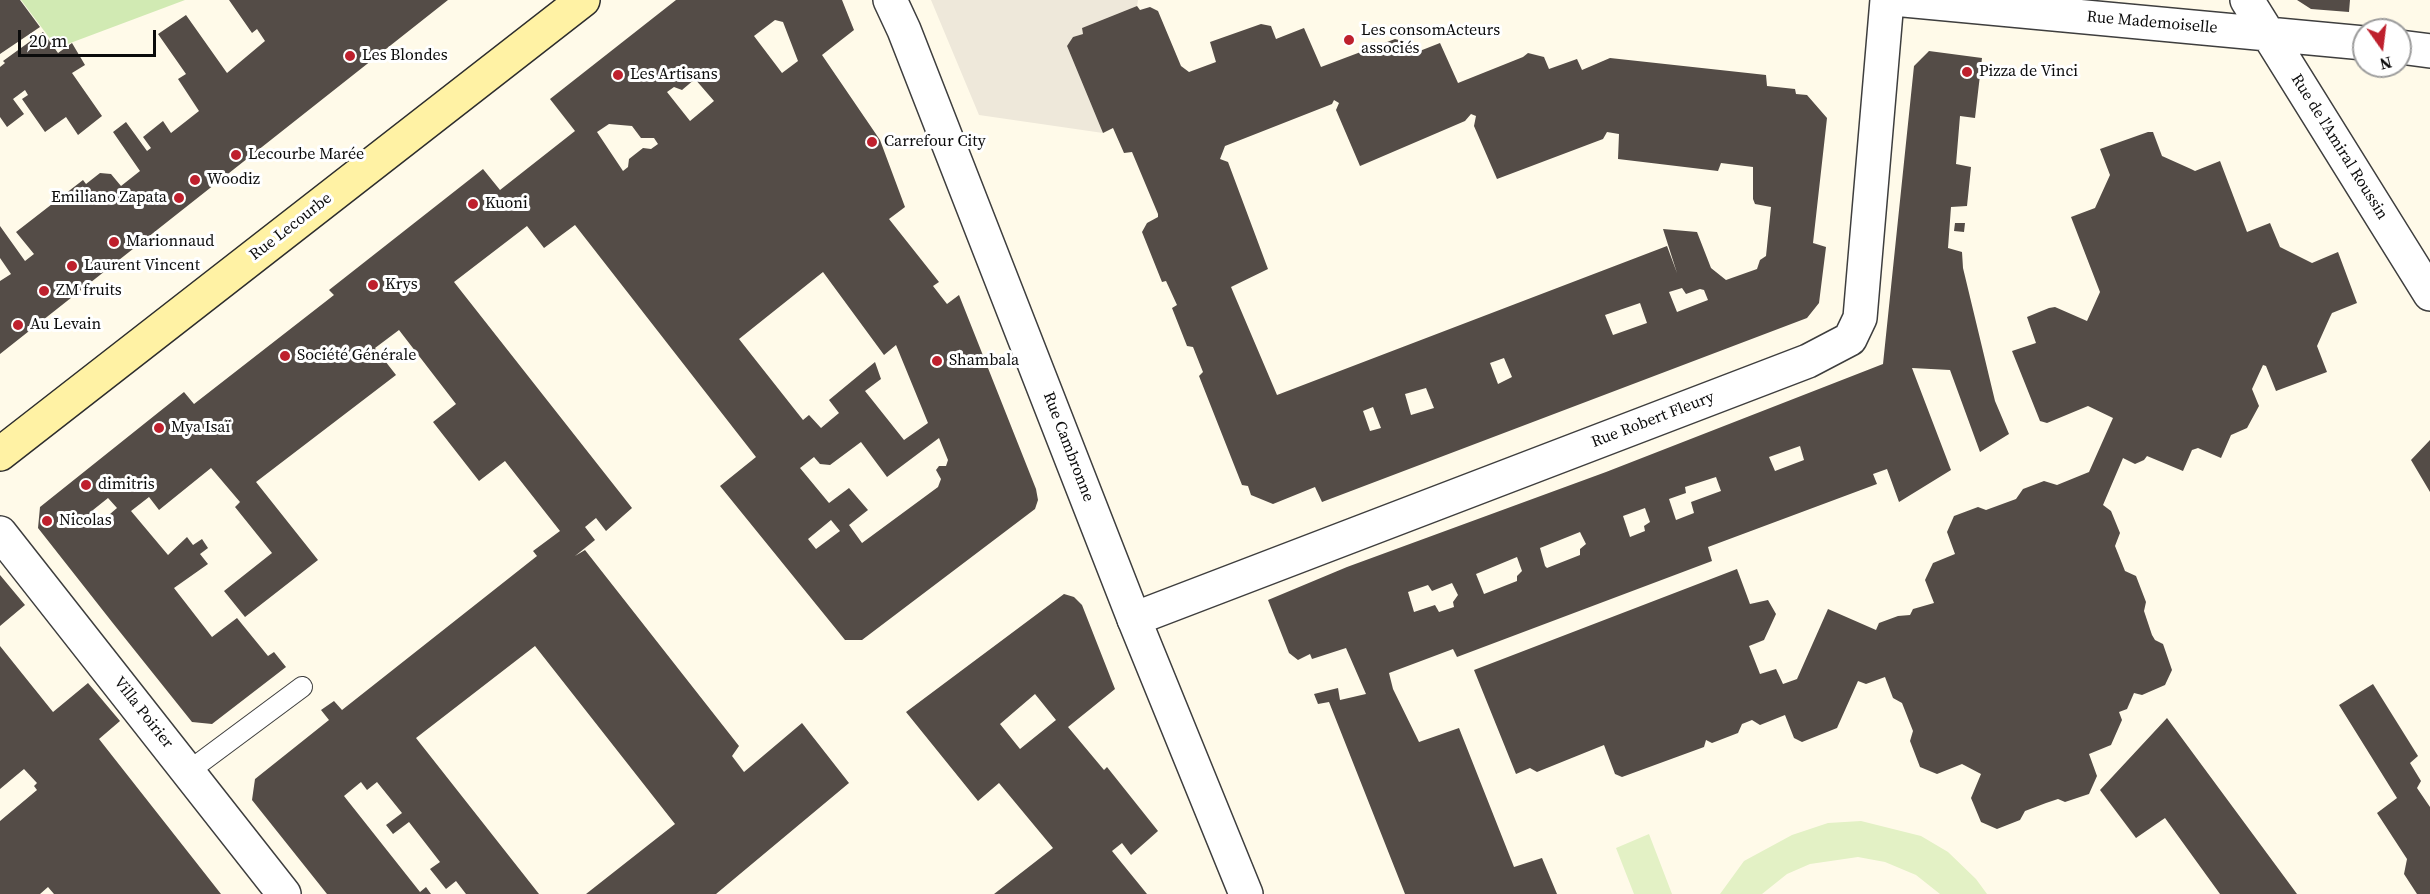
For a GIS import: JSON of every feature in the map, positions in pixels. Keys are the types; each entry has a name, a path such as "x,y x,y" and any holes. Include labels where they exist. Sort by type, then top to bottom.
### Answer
{"main road":[{"name":"Rue Lecourbe","path":"0,454 583,0"}],"street":[{"name":"Rue Cambronne","path":"890,0 909,40 1134,619 1246,894"},
{"name":"Rue Robert Fleury","path":"1134,619 1808,361 1850,339 1860,318 1887,0"},
{"name":"Rue Mademoiselle","path":"1904,0 2352,42"},
{"name":"Rue de l'Amiral Roussin","path":"2247,0 2430,294"},
{"path":"2412,49 2430,51"},
{"name":"Villa Poirier","path":"0,533 284,894"}],"lane":[{"path":"189,771 302,687"}],"green space":[{"path":"21,0 185,0 57,48"},
{"path":"1861,821 1921,836 1948,852 1976,879 1987,894 1940,894 1916,875 1885,862 1858,857 1810,864 1787,874 1762,894 1720,894 1744,861 1792,835 1828,823"},
{"path":"1649,834 1672,894 1634,894 1616,848"}],"shaded area":[{"path":"931,0 1138,0 1137,6 1082,28 1083,34 1073,37 1067,46 1103,133 979,115"}],"building":[{"path":"0,0 20,0 40,27 0,54"},
{"path":"229,0 448,0 0,354 0,281 11,274 0,258 0,226 25,261 34,254 16,232 83,180 86,184 100,173 111,174 121,186 140,171 113,132 126,122 147,151 151,148 143,137 163,121 171,133 199,111 178,79 186,74 158,34 186,15 227,73 265,41 257,29 252,33"},
{"path":"676,0 842,0 854,30 822,55 880,140 905,207 889,219 939,282 933,286 947,304 959,295 1036,489 1038,500 1035,509 862,640 845,640 720,486 756,457 575,225 544,248 527,226 454,282 632,508 606,531 596,518 585,527 595,540 575,556 585,550 739,746 732,756 744,772 802,723 849,783 716,894 586,894 675,824 535,646 416,738 539,894 466,894 456,881 446,889 430,869 440,862 409,822 393,834 386,825 402,813 377,782 367,790 361,782 344,796 420,892 426,887 431,894 327,894 252,800 255,779 329,720 321,710 334,701 342,710 537,556 533,551 560,531 505,461 479,481 433,422 456,404 399,330 375,348 396,375 256,482 318,560 245,617 224,591 272,553 235,507 240,502 211,468 159,510 149,497 131,511 168,555 187,537 193,545 202,539 208,548 200,554 208,564 174,588 212,637 237,618 268,656 274,652 286,667 212,724 192,722 112,622 38,528 40,507 184,392 194,404 334,295 329,290 483,169 500,190 575,131 550,99","holes":["775,20 783,22 798,61 782,73 754,36","695,79 714,101 690,121 667,92 674,87 682,90","609,124 632,126 641,138 654,138 658,144 651,149 643,148 629,159 628,167 623,171 597,132","823,272 884,355 896,345 928,423 904,440 865,391 881,379 875,362 829,400 839,413 821,428 809,415 803,420 739,339","939,438 948,460 946,466 939,466 936,470 941,479 938,487 862,543 849,525 868,510 849,488 829,503 800,468 814,457 820,464 830,465 861,442 887,477","108,498 117,508 103,520 93,510","831,520 840,531 816,549 808,539"]},
{"path":"2297,0 2350,0 2349,12 2311,9"},
{"path":"1137,6 1140,10 1150,7 1158,11 1181,66 1189,72 1216,62 1210,42 1261,24 1271,26 1276,39 1304,28 1321,67 1395,39 1406,42 1412,54 1440,43 1458,83 1528,53 1544,57 1549,69 1577,59 1582,70 1610,58 1766,75 1767,86 1795,89 1796,94 1807,95 1827,118 1813,243 1826,247 1819,303 1807,318 1322,502 1315,487 1273,504 1251,495 1248,486 1242,485 1199,376 1203,372 1193,347 1187,346 1172,308 1177,305 1166,281 1162,282 1142,232 1147,223 1158,217 1158,214 1132,152 1124,153 1113,128 1103,133 1067,46 1073,37 1083,34 1082,28","holes":["1334,100 1339,103 1336,110 1360,166 1465,121 1471,114 1476,116 1474,126 1497,179 1603,139 1607,132 1619,134 1618,159 1718,171 1721,163 1753,167 1755,204 1771,207 1766,256 1760,260 1757,269 1726,280 1711,268 1697,232 1663,229 1677,273 1667,246 1277,395 1231,287 1268,269 1228,162 1220,159 1225,146 1332,104","1682,288 1686,294 1700,289 1704,290 1708,300 1677,312 1669,292","1640,303 1647,323 1613,335 1605,315","1504,358 1512,377 1498,384 1490,363","1426,388 1434,408 1411,415 1405,394","1373,407 1381,428 1370,431 1363,411"]},
{"path":"43,32 58,53 72,43 85,65 72,73 102,116 78,135 66,117 45,132 22,99 28,95 25,90 13,99 24,114 7,127 0,117 0,67 5,63 3,61"},
{"path":"1929,51 1982,58 1975,118 1960,116 1956,164 1971,167 1967,206 1951,207 1948,248 1962,252 1963,268 1995,401 2009,434 1980,452 1950,370 1912,368 1951,470 1899,502 1887,469 1873,474 1877,484 1708,547 1712,561 1457,657 1453,649 1389,673 1393,689 1419,742 1459,728 1514,867 1542,858 1557,894 1405,894 1329,702 1318,704 1314,694 1338,688 1340,700 1366,694 1346,648 1312,659 1310,654 1298,660 1289,653 1268,600 1347,567 1606,472 1883,364 1914,66","holes":["1800,446 1804,460 1775,471 1769,457","1716,477 1721,491 1691,502 1694,513 1676,520 1669,499 1686,493 1685,487","1645,508 1650,522 1644,526 1645,531 1630,537 1623,516","1580,532 1586,544 1580,549 1580,555 1547,568 1540,548","1517,557 1522,571 1517,576 1517,581 1484,594 1476,574","1452,583 1458,595 1453,602 1454,607 1439,612 1435,605 1414,612 1408,592 1428,585 1432,591"]},
{"path":"2153,132 2162,156 2195,171 2220,161 2247,232 2270,223 2280,247 2312,263 2338,252 2357,303 2332,313 2317,346 2327,372 2276,391 2266,366 2263,365 2252,389 2259,406 2247,428 2231,435 2221,458 2198,448 2192,450 2183,471 2147,456 2135,464 2123,458 2103,505 2111,511 2120,533 2115,546 2125,571 2136,576 2146,602 2144,611 2152,635 2155,640 2163,644 2172,670 2165,685 2142,695 2134,693 2127,709 2119,712 2122,720 2111,745 2089,754 2097,776 2089,794 2065,802 2058,799 2046,803 2025,811 2020,820 1997,829 1981,822 1971,798 1981,774 1962,764 1937,774 1920,767 1910,741 1913,731 1902,703 1893,698 1885,677 1866,684 1858,681 1837,728 1802,742 1794,738 1785,715 1760,725 1752,720 1742,724 1738,733 1712,743 1706,740 1704,747 1622,777 1615,774 1604,745 1537,772 1530,768 1516,774 1474,670 1737,569 1750,604 1768,600 1776,614 1764,640 1749,646 1760,674 1776,669 1783,684 1797,679 1828,609 1876,630 1879,623 1898,616 1910,615 1913,609 1934,603 1925,580 1933,563 1955,554 1947,532 1954,516 1978,507 1986,510 2016,499 2023,489 2044,481 2057,485 2089,472 2113,418 2088,406 2047,423 2040,421 2012,351 2036,343 2027,317 2049,308 2055,307 2087,321 2100,292 2071,217 2095,208 2110,175 2100,149"},
{"path":"1955,223 1965,223 1964,232 1954,231"},
{"path":"2430,440 2430,492 2411,460"},
{"path":"0,575 25,605 0,626"},
{"path":"1064,594 1074,597 1082,605 1115,689 1068,727 1104,770 1107,767 1158,831 1131,855 1122,843 1112,851 1147,894 994,894 1053,848 999,783 978,801 906,712","holes":["1035,694 1056,720 1020,749 1000,724"]},
{"path":"0,646 53,712 88,683 120,721 99,739 221,894 54,894 48,887 40,894 0,894 0,821 37,790 34,786 37,783 24,769 0,789"},
{"path":"2373,684 2418,756 2410,763 2421,781 2417,788 2430,807 2430,894 2417,894 2404,874 2407,859 2377,813 2397,798 2339,705"},
{"path":"2167,718 2297,894 2220,894 2165,818 2136,838 2100,790"}],"place":[{"name":"Les consomActeurs associés","path":"1349,40"},
{"name":"Les Blondes","path":"350,56"},
{"name":"Pizza de Vinci","path":"1967,72"},
{"name":"Les Artisans","path":"618,75"},
{"name":"Carrefour City","path":"872,142"},
{"name":"Lecourbe Marée","path":"236,155"},
{"name":"Woodiz","path":"195,180"},
{"name":"Emiliano Zapata","path":"179,198"},
{"name":"Kuoni","path":"473,204"},
{"name":"Marionnaud","path":"114,242"},
{"name":"Laurent Vincent","path":"72,266"},
{"name":"Krys","path":"373,285"},
{"name":"ZM fruits","path":"44,291"},
{"name":"Au Levain","path":"18,325"},
{"name":"Société Générale","path":"285,356"},
{"name":"Shambala","path":"937,361"},
{"name":"Mya Isaï","path":"159,428"},
{"name":"dimitris","path":"86,485"},
{"name":"Nicolas","path":"47,521"}]}
